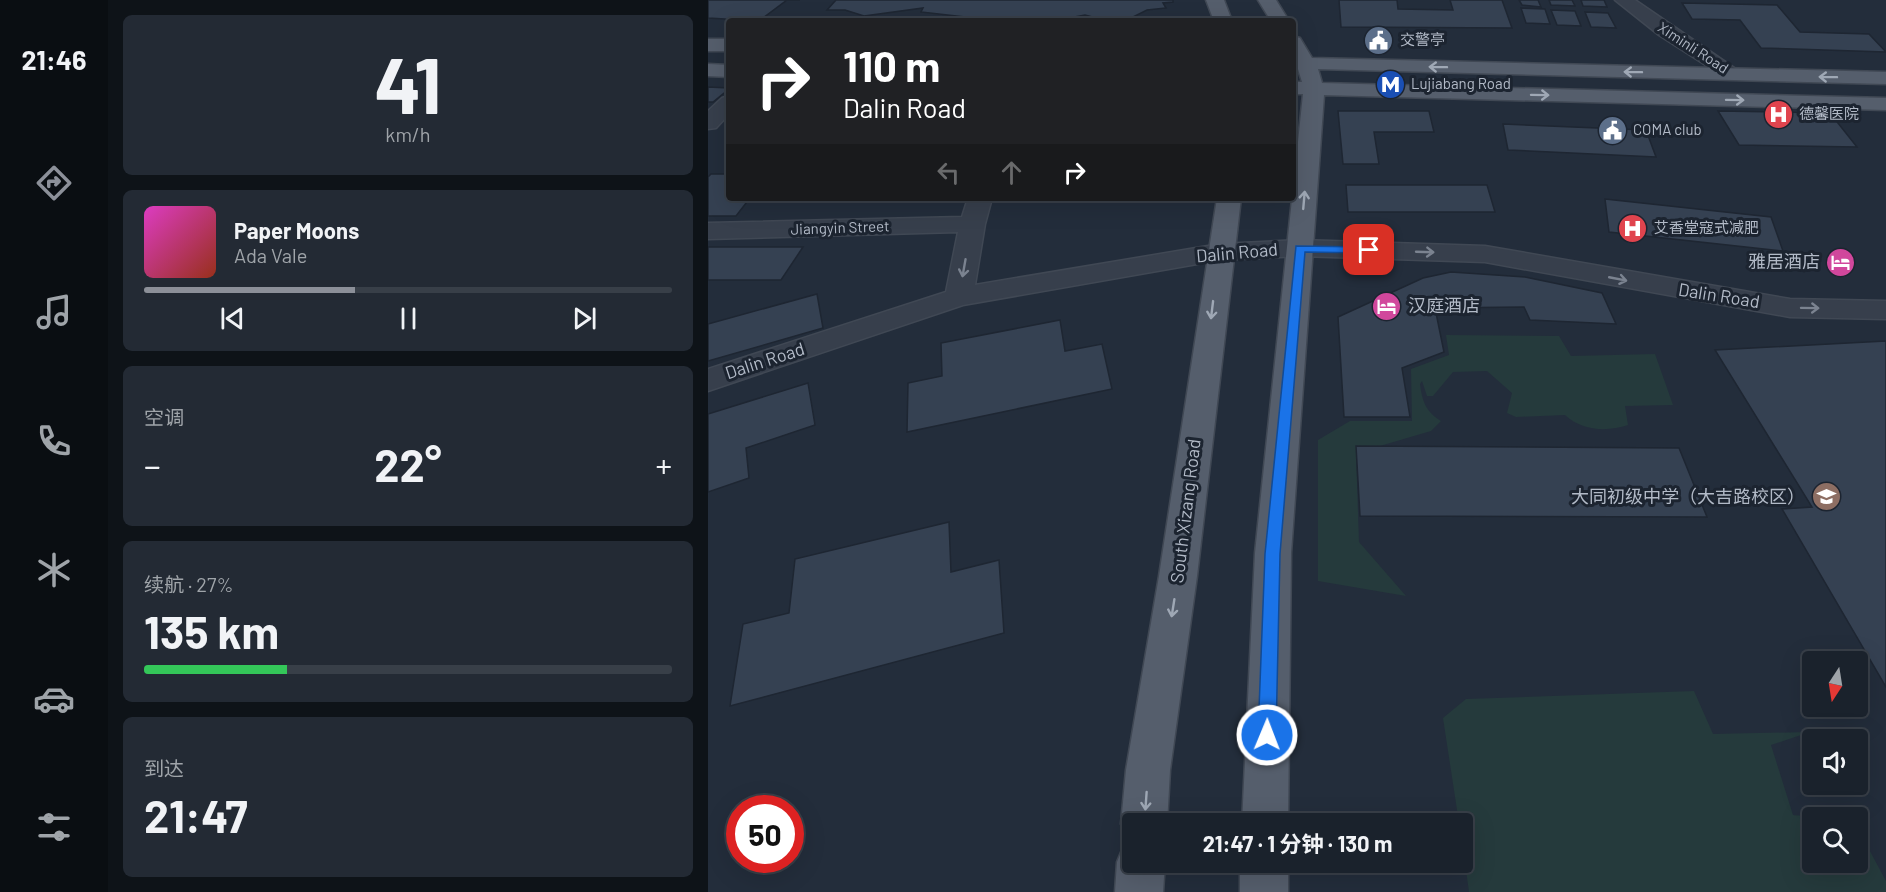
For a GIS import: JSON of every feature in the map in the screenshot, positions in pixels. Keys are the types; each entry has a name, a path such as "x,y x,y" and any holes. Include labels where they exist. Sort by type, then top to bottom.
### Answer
{"main road":[{"path":"1215,0 1222,18"},
{"path":"1268,0 1278,18"},
{"path":"708,45 726,45"},
{"path":"1265,813 1273,554 1300,248 1302,76 1296,53"},
{"path":"708,70 726,71"},
{"path":"1302,76 1733,74 1886,78"},
{"path":"1302,76 1886,104"},
{"name":"South Xizang Road","path":"1145,813 1148,770 1178,576 1228,201"},
{"path":"1139,892 1140,873"},
{"path":"1264,873 1264,892"}],"street":[{"name":"Ximinli Road","path":"1624,0 1665,31 1733,74"},
{"path":"708,123 726,105"},
{"path":"958,297 972,224 979,201"},
{"name":"Jiangyin Street","path":"708,231 972,224"},
{"name":"Dalin Road","path":"708,380 958,297 1220,252 1300,248 1485,254 1790,308 1886,310"}],"green space":[{"path":"1446,335 1559,336 1571,356 1655,354 1673,405 1625,406 1628,425 1612,429 1595,429 1579,424 1565,415 1516,417 1507,413 1512,393 1487,371 1453,372 1433,396 1427,396 1422,381 1420,384 1426,406 1441,421 1431,431 1356,453 1359,542 1406,596 1318,581 1318,440 1350,421 1412,421 1411,369 1449,355"},
{"path":"1694,691 1713,734 1802,732 1802,735 1771,745 1793,815 1802,816 1802,873 1868,873 1868,847 1886,881 1886,892 1469,892 1466,873 1473,873 1473,813 1457,813 1443,718 1466,699"}],"building":[{"path":"708,0 787,0 763,18 708,18"},
{"path":"836,0 1173,0 1173,2 1163,3 1166,8 1147,10 1131,18 1096,18 1085,15 1069,18 974,18 921,12 923,8 864,16 845,10 827,10"},
{"path":"1339,0 1397,0 1398,9 1453,10 1450,0 1502,0 1512,28 1341,27"},
{"path":"1519,0 1538,0 1541,7 1522,5"},
{"path":"1549,0 1572,0 1575,6 1551,5"},
{"path":"1581,0 1604,0 1607,7 1583,6"},
{"path":"1682,3 1777,5 1800,32 1869,34 1886,52 1761,48 1740,20 1692,19"},
{"path":"1521,8 1545,9 1550,24 1526,23"},
{"path":"1551,10 1575,11 1581,26 1557,25"},
{"path":"1585,12 1608,13 1616,28 1591,27"},
{"path":"708,87 726,88 726,91 713,102 708,102"},
{"path":"1338,111 1429,111 1434,132 1374,132 1379,164 1343,164"},
{"path":"1718,111 1830,113 1857,147 1739,145"},
{"path":"1503,124 1646,130 1656,157 1508,150"},
{"path":"711,174 726,174 726,201 748,201 736,216 708,216 708,177"},
{"path":"1346,185 1487,185 1495,212 1348,212"},
{"path":"1605,199 1771,217 1783,251 1609,232"},
{"path":"708,247 803,247 781,280 708,280"},
{"path":"1451,272 1525,277 1602,293 1616,324 1530,320 1524,307 1435,308 1444,352 1402,368 1410,417 1344,417 1338,317 1423,278"},
{"path":"817,294 823,328 708,361 708,324"},
{"path":"1060,320 1065,351 1102,344 1112,389 907,432 908,383 942,376 941,343"},
{"name":"大同初级中学（大吉路校区）","path":"1886,341 1886,687 1868,656 1868,651 1865,651 1782,509 1812,507 1715,350"},
{"path":"808,383 815,425 746,448 749,478 708,492 708,414"},
{"path":"1356,446 1679,448 1707,517 1360,516"},
{"path":"949,522 951,572 999,560 1004,633 730,706 743,624 789,613 795,559"}],"place":[{"name":"交警亭","path":"1379,40"},
{"name":"Lujiabang Road","path":"1390,84"},
{"name":"德馨医院","path":"1778,114"},
{"name":"COMA club","path":"1612,130"},
{"name":"艾香堂寇式减肥","path":"1633,228"},
{"name":"雅居酒店","path":"1841,262"},
{"name":"汉庭酒店","path":"1387,306"},
{"name":"大同初级中学（大吉路校区）","path":"1826,497"}],"route":[{"path":"1267,735 1273,554 1300,248 1369,250"}]}
